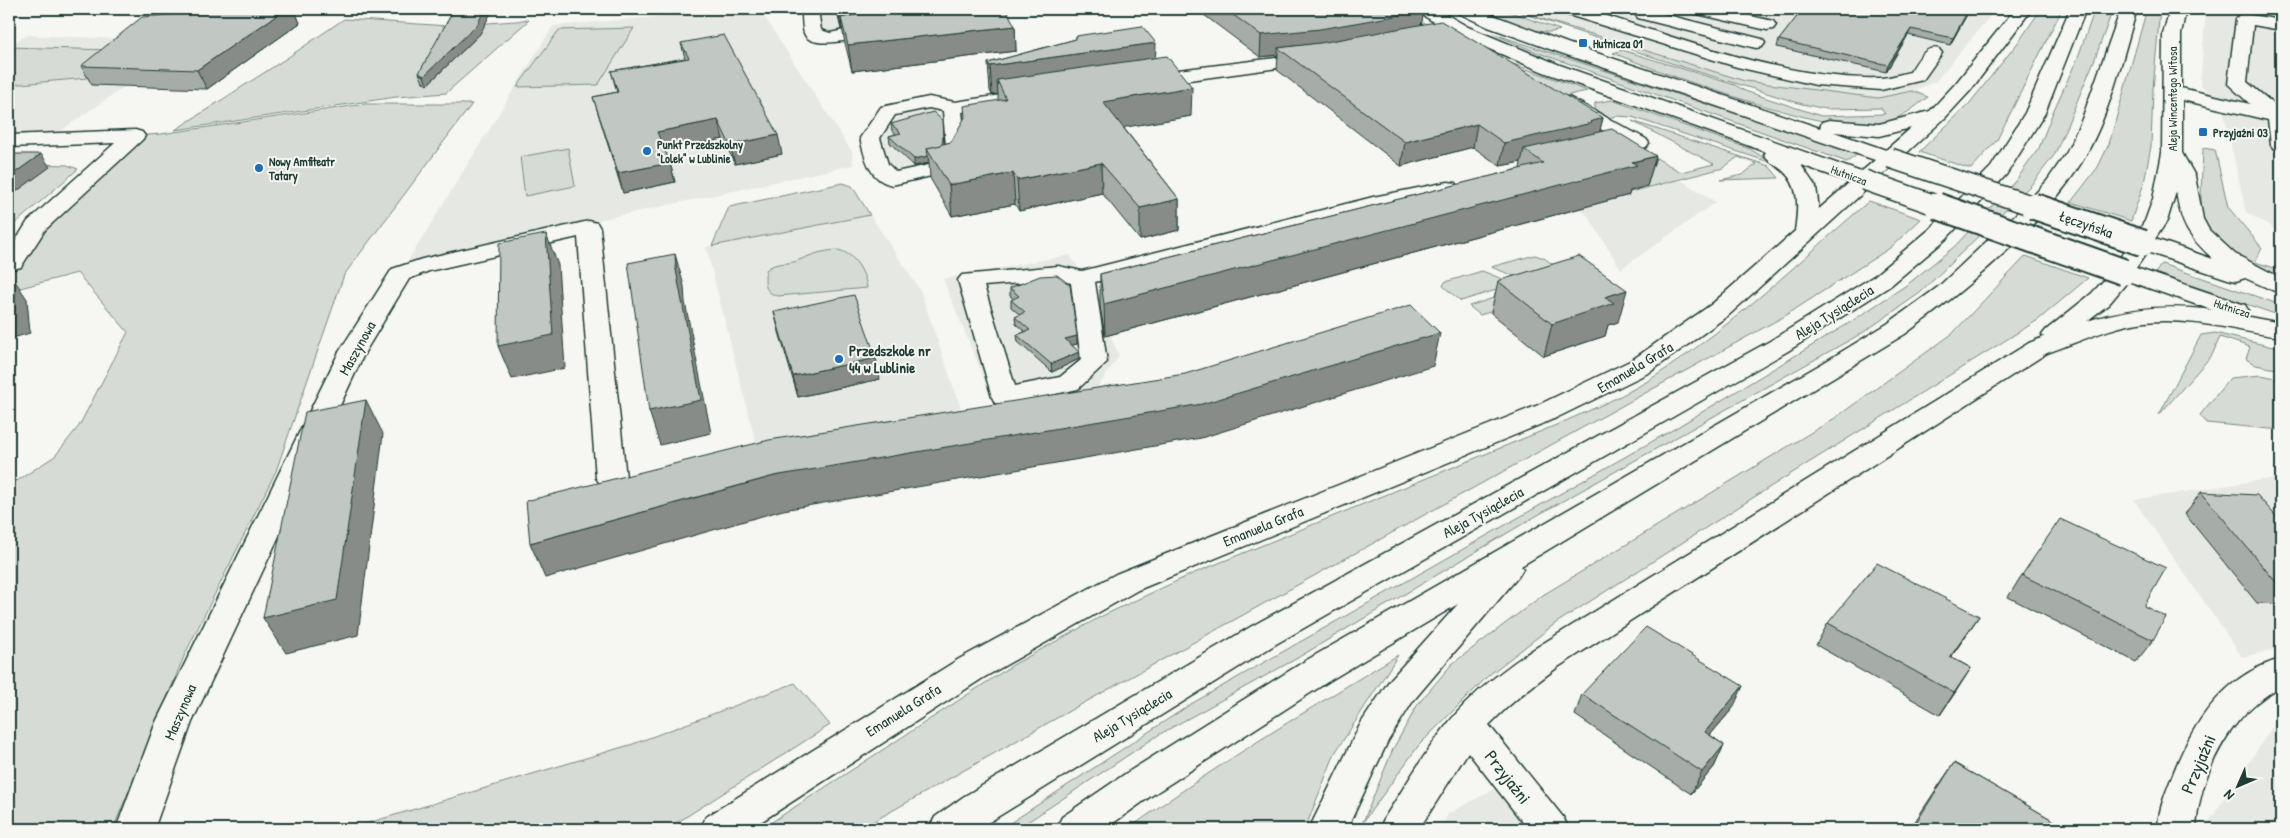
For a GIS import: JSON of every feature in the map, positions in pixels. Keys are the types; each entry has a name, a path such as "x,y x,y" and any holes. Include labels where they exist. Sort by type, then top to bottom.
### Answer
{"street":[{"path":"810,9 813,33 829,39 874,29 882,9"},
{"name":"Hutnicza","path":"1425,9 1466,33 1607,89 2124,272 2281,324"},
{"name":"Hutnicza","path":"1464,9 1494,23 1561,47 1890,158"},
{"path":"1570,9 1743,63 1816,79 1881,84 1916,76 1933,53"},
{"path":"1623,9 1756,44"},
{"path":"1699,9 1770,20 1743,63"},
{"path":"1864,180 1938,114 1963,88 2024,9"},
{"name":"Aleja Tysiąclecia","path":"948,829 976,809 1264,635 1770,351 1840,310 1882,281 1911,258 1964,209 1999,171 2035,113 2078,9"},
{"path":"1075,829 1138,785 1317,671 1522,552 1896,329 1947,292 2026,218 2054,185 2077,152 2092,119 2129,9"},
{"name":"Aleja Wincentego Witosa","path":"2038,348 2100,300 2124,272 2156,221 2164,200 2172,153 2172,34 2178,9"},
{"path":"2281,25 2245,19 2237,84 2277,116 2281,144"},
{"path":"1434,37 1466,33 1485,51 1532,80"},
{"path":"1127,82 1336,55"},
{"path":"1607,89 1563,100 1640,143 1613,149"},
{"path":"2172,92 2277,116"},
{"path":"952,108 956,146 946,167 892,179 878,166 870,138 888,111 920,104 946,103 952,108 1020,98"},
{"path":"1764,115 1863,130 1895,127 1938,114"},
{"path":"9,142 135,136 36,226 13,262 9,263"},
{"path":"1747,139 1778,157 1802,179 1807,188 1810,206 1806,231"},
{"path":"2172,153 2184,176 2192,220 2200,234 2227,258 2281,288"},
{"name":"Łęczyńska","path":"1890,158 2281,288"},
{"name":"Emanuela Grafa","path":"719,829 876,726 961,674 1062,615 1118,586 1175,561 1546,412 1614,382 1670,347 1721,309 1864,180"},
{"path":"1082,278 1094,362 1069,383 1005,397 970,280 1058,273 1082,278 1373,204 1467,184"},
{"name":"Maszynowa","path":"135,829 174,722 352,352 400,274 422,266 589,228 611,478"},
{"path":"1398,829 1468,725 1492,699 1546,658 2038,348 2117,321 2145,315 2172,314 2281,330"},
{"path":"1328,829 1374,733 1401,691 1522,552"},
{"name":"Przyjaźni","path":"2177,829 2177,815 2196,757 2206,738 2232,705 2262,679 2281,672"},
{"name":"Przyjaźni","path":"1468,725 1512,784 1550,829"}],"shaded area":[{"path":"759,9 852,152 853,165 408,261 553,26"},
{"path":"801,9 887,9 878,32 834,43 810,36"},
{"path":"1405,9 1716,202 1621,269 1588,216 1530,162"},
{"path":"1481,9 1502,9 1560,30 1542,32 1509,22"},
{"path":"1510,9 1745,81 1878,98 1912,91 1928,97 1909,111 1889,121 1858,125 1827,122 1765,106 1707,88 1613,53 1622,50 1735,85 1745,91 1821,116 1885,114 1881,108 1826,109 1802,104 1683,67"},
{"path":"1514,9 1996,9 1936,81 1906,94 1878,98 1745,81"},
{"path":"2041,9 2062,9 1997,140 1971,169 1919,152 1969,104 2020,40"},
{"path":"2095,9 2113,9 2094,61 2055,154 2032,184 1920,293 1864,332 1536,516 1294,660 1160,734 1017,829 1001,829 1191,704 1674,429 1846,325 1908,284 1955,246 2017,179 2039,148 2078,57"},
{"path":"2147,9 2160,9 2153,89 2151,146 2144,183 2131,221 2071,202 2098,167 2109,144"},
{"path":"2206,9 2218,9 2281,21 2281,232 2246,212 2222,104 2200,85"},
{"path":"344,19 448,26 529,20 446,93 396,97 175,130 287,58"},
{"path":"634,28 598,85 517,87 559,30"},
{"path":"1491,33 1858,154 1847,162 1536,52"},
{"path":"28,35 145,40 171,55 50,138 9,138 9,45"},
{"path":"9,47 110,50 87,78 9,85"},
{"path":"1508,62 1585,90 1587,91 1564,96"},
{"path":"948,99 963,109 967,131 952,171 891,184 871,165 881,109 919,100"},
{"path":"1612,100 1750,149 1772,163 1632,117 1616,116 1608,118 1595,109 1595,103"},
{"path":"365,104 472,104 344,275 276,471 185,654 113,829 9,829 9,486 55,456 79,426 128,332 77,273 9,291 9,269 13,262 135,136 161,134"},
{"path":"1632,121 1769,166 1779,178 1720,180 1742,175 1757,164 1738,157 1723,168 1619,195 1617,194 1646,186 1649,154 1681,172 1714,164"},
{"path":"568,148 575,186 525,196 520,157"},
{"path":"2203,148 2215,150 2228,207 2262,248 2255,262 2281,270 2281,280 2238,258 2218,243 2204,225 2201,210"},
{"path":"9,163 67,165 78,169 9,229"},
{"path":"843,183 852,186 870,215 712,246 729,207"},
{"path":"1869,201 1921,219 1890,248 1783,317 1071,710 860,829 761,829 1013,665 1102,616 1192,574 1554,426 1635,388 1688,354 1742,312"},
{"name":"Przedszkole nr 44 w Lublinie","path":"870,215 920,290 968,429 757,447 706,247"},
{"path":"838,250 849,255 858,264 867,288 778,296 770,293 766,287 766,270 770,267 795,262 813,254"},
{"path":"1070,255 1089,284 1119,356 1095,391 996,408 943,279"},
{"path":"1535,255 1544,258 1566,274 1522,279 1491,267"},
{"path":"2026,256 2088,278 2038,320 1556,623 1489,675 1419,745 1363,822 1393,749 1418,704 1452,664 1543,595 1835,418 1952,334"},
{"path":"2162,264 2281,305 2281,316 2155,273"},
{"path":"1482,271 1515,284 1461,301 1443,286 1445,282"},
{"path":"1521,289 1539,297 1480,315 1469,306"},
{"path":"2215,333 2281,349 2281,370 2256,365 2246,359 2250,347 2220,337 2212,355 2159,415 2201,335"},
{"path":"2261,375 2281,379 2281,430 2206,423 2200,415 2230,378"},
{"path":"2281,477 2281,648 2242,657 2134,500"},
{"path":"1398,655 1335,753 1305,829 1128,829 1227,761"},
{"path":"795,683 830,725 667,829 348,829 633,744"},
{"path":"2281,714 2281,829 2204,829 2237,780"},
{"path":"1496,788 1530,829 1441,829 1448,814"}],"building":[{"path":"239,9 286,9 197,70 81,66 142,17"},
{"path":"454,9 485,9 477,25 424,76 419,73"},
{"path":"878,9 1006,9 1015,26 848,45 841,18"},
{"path":"1225,9 1421,9 1424,11 1320,29 1261,35"},
{"path":"1797,9 1969,9 1953,38 1911,29 1888,65 1779,40 1802,10"},
{"path":"1441,21 1603,118 1590,122 1592,123 1504,143 1477,124 1405,142 1278,48 1320,43"},
{"path":"1142,26 1156,43 990,66 988,63 1076,39 1076,36"},
{"path":"724,35 778,135 730,145 718,120 657,132 670,163 618,173 593,97 618,92 611,71 689,58 681,43"},
{"path":"1167,56 1192,87 1103,102 1179,199 1140,208 1101,163 1017,180 1013,173 949,185 927,148 951,142 965,117 964,106 1006,99 997,80"},
{"path":"933,112 942,120 943,139 941,145 927,148 928,156 914,159 889,136 901,133 891,124"},
{"path":"1612,129 1656,156 1632,162 1637,165 1104,304 1100,274 1543,163 1524,149"},
{"path":"9,154 41,154 9,177"},
{"path":"546,234 553,335 498,346 499,243"},
{"path":"675,254 676,270 701,400 649,411 628,263"},
{"path":"1579,256 1627,290 1605,297 1614,303 1552,324 1498,281"},
{"path":"1057,275 1070,285 1077,336 1065,339 1079,352 1051,364 1017,335 1030,330 1015,317 1025,312 1011,300 1019,296 1010,288 1040,276"},
{"path":"13,278 15,312 9,314 9,279"},
{"path":"854,295 876,358 793,376 774,312"},
{"path":"1411,305 1440,333 1202,404 774,476 530,543 526,501 769,440 1185,374"},
{"path":"366,400 337,600 263,618 305,412"},
{"path":"2201,492 2257,495 2281,522 2281,582 2275,581"},
{"path":"2060,519 2166,568 2144,606 2166,617 2153,640 2022,575"},
{"path":"1877,563 1979,616 1950,657 1971,668 1954,693 1828,623"},
{"path":"1646,627 1743,686 1705,732 1724,745 1702,772 1582,694"},
{"path":"1954,763 2068,829 1912,829"}],"place":[{"name":"Hutnicza 01","path":"1583,43"},
{"name":"Przyjaźni 03","path":"2203,132"},
{"name":"Punkt Przedszkolny \"Lolek\" w Lublinie","path":"647,151"},
{"name":"Nowy Amfiteatr Tatary","path":"259,168"},
{"name":"Przedszkole nr 44 w Lublinie","path":"839,359"}]}
